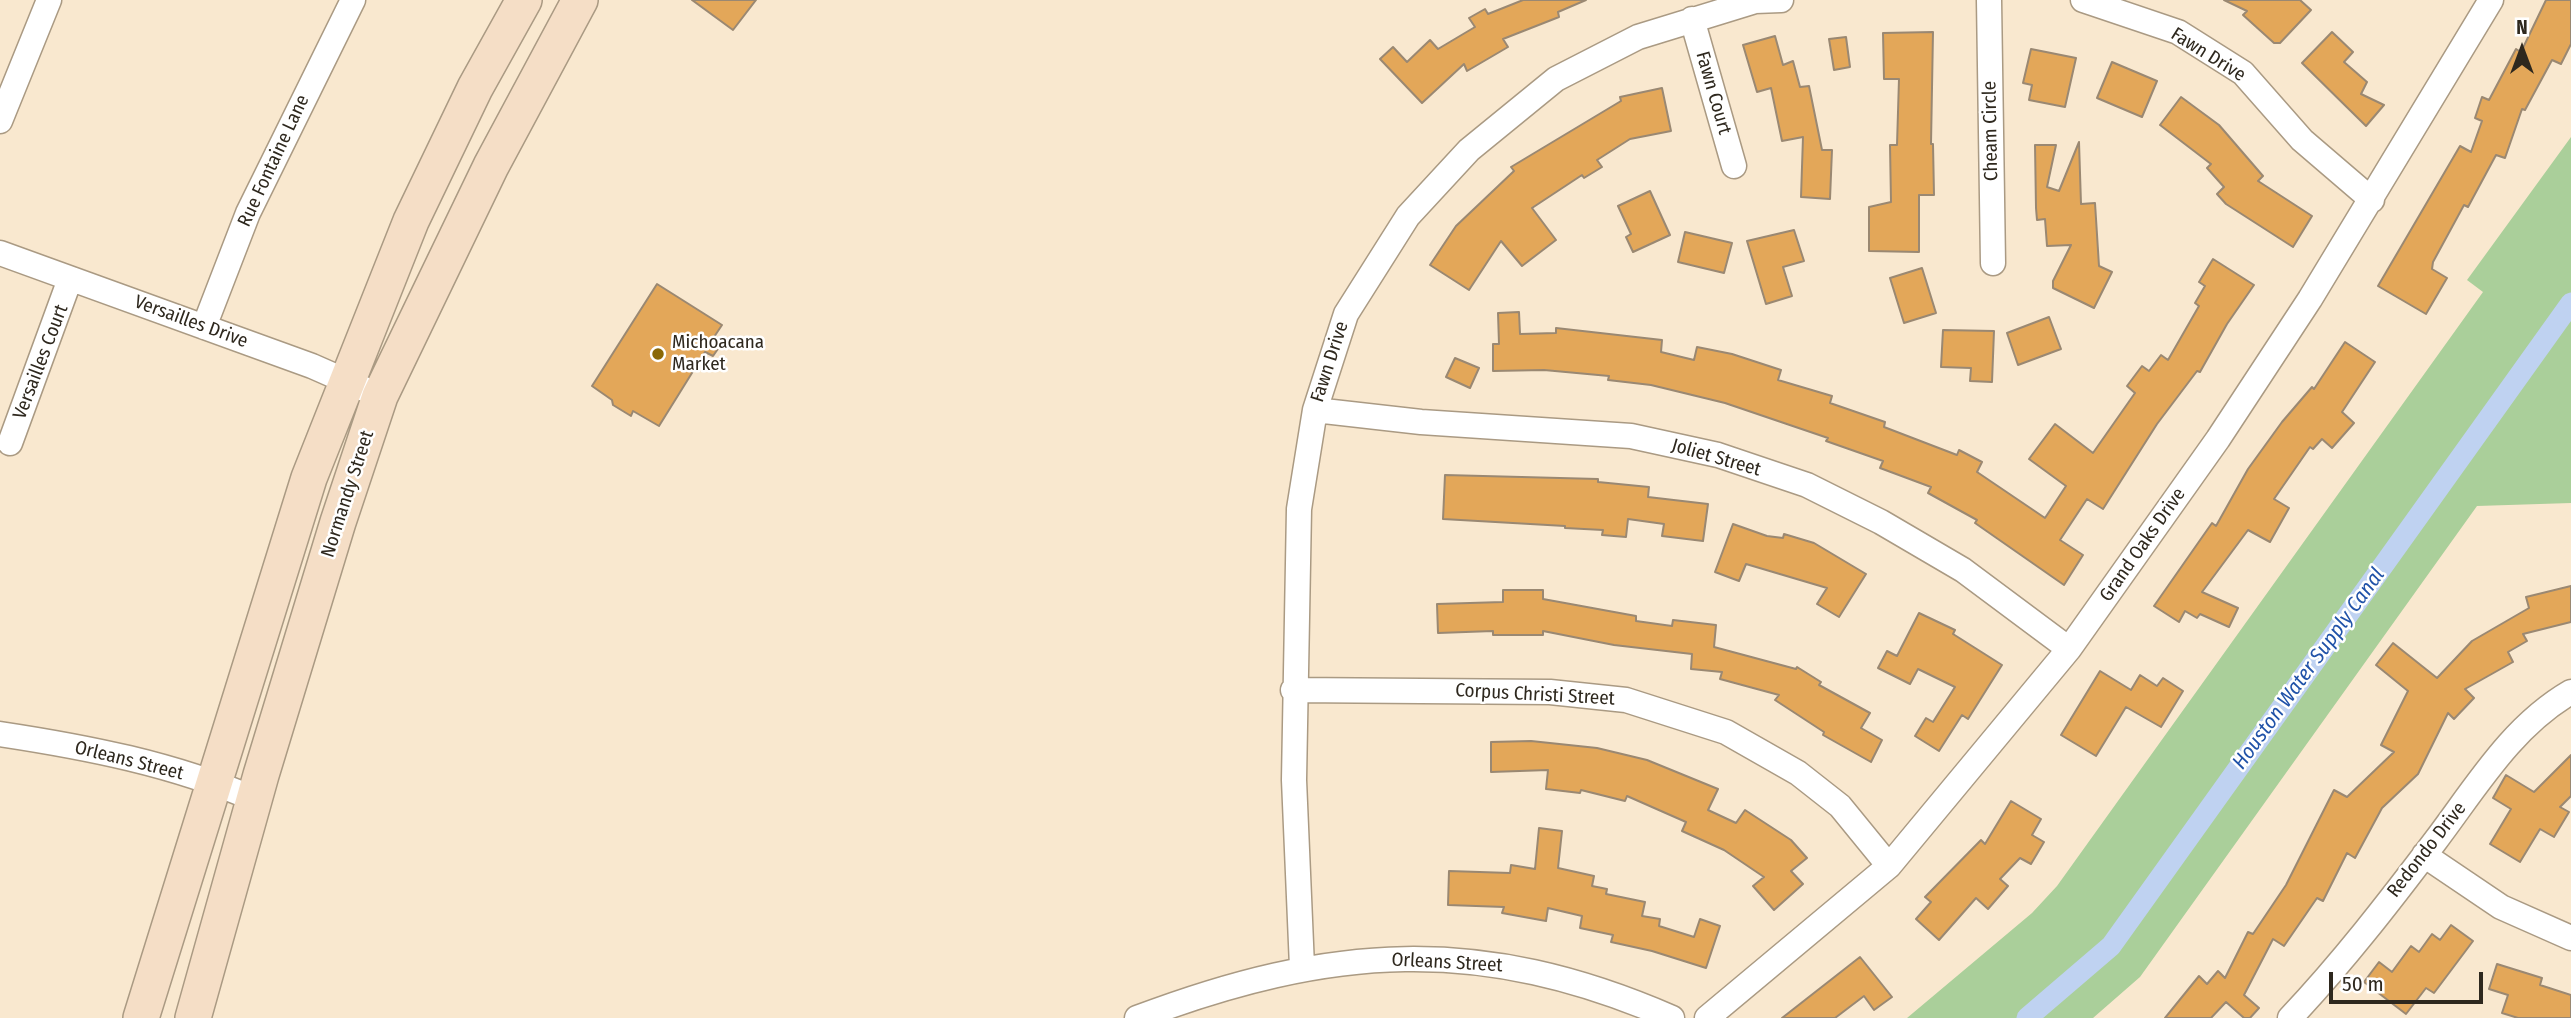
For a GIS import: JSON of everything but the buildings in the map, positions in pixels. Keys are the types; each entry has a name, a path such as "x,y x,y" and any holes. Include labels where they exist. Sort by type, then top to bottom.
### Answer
{"main road":[{"name":"Normandy Street","path":"141,1018 309,478 411,221 493,56 524,0"},
{"name":"Normandy Street","path":"193,1018 254,799 338,522 380,397 491,166 580,0"},
{"path":"493,56 539,77"}],"street":[{"path":"0,121 50,0"},
{"name":"Rue Fontaine Lane","path":"204,327 248,213 353,0"},
{"name":"Fawn Drive","path":"1302,967 1293,690 1298,509 1315,410 1346,314 1408,216 1469,150 1556,79 1639,37 1755,1 1781,0"},
{"name":"Cheam Circle","path":"1989,0 1993,263"},
{"name":"Fawn Drive","path":"2083,0 2178,32 2244,73 2302,140 2372,200"},
{"name":"Grand Oaks Drive","path":"1707,1018 1889,866 2069,649 2218,439 2372,200 2491,0"},
{"name":"Fawn Court","path":"1692,19 1734,166"},
{"name":"Versailles Drive","path":"0,254 204,327 380,397"},
{"name":"Versailles Court","path":"10,443 70,279"},
{"name":"Joliet Street","path":"1315,410 1421,422 1631,436 1718,455 1807,485 1881,522 1963,570 2069,649"},
{"name":"Corpus Christi Street","path":"1293,690 1550,692 1626,699 1726,732 1798,773 1840,806 1889,866"},
{"name":"Redondo Drive","path":"2290,1018 2424,855 2510,743 2544,707 2571,692"},
{"name":"Orleans Street","path":"0,734 106,753 216,783 254,799"},
{"path":"2424,855 2501,907 2571,938"},
{"name":"Orleans Street","path":"1137,1018 1205,992 1302,967 1397,958 1472,961 1539,972 1622,996 1672,1018"}],"green space":[{"path":"2571,137 2571,503 2477,506 2140,977 2093,1018 1907,1018 2032,913 2057,886 2483,292 2467,280"}],"waterway":[{"name":"Houston Water Supply Canal","path":"2027,1018 2111,946 2571,303"}],"place":[{"name":"Michoacana Market","path":"658,354"}]}
